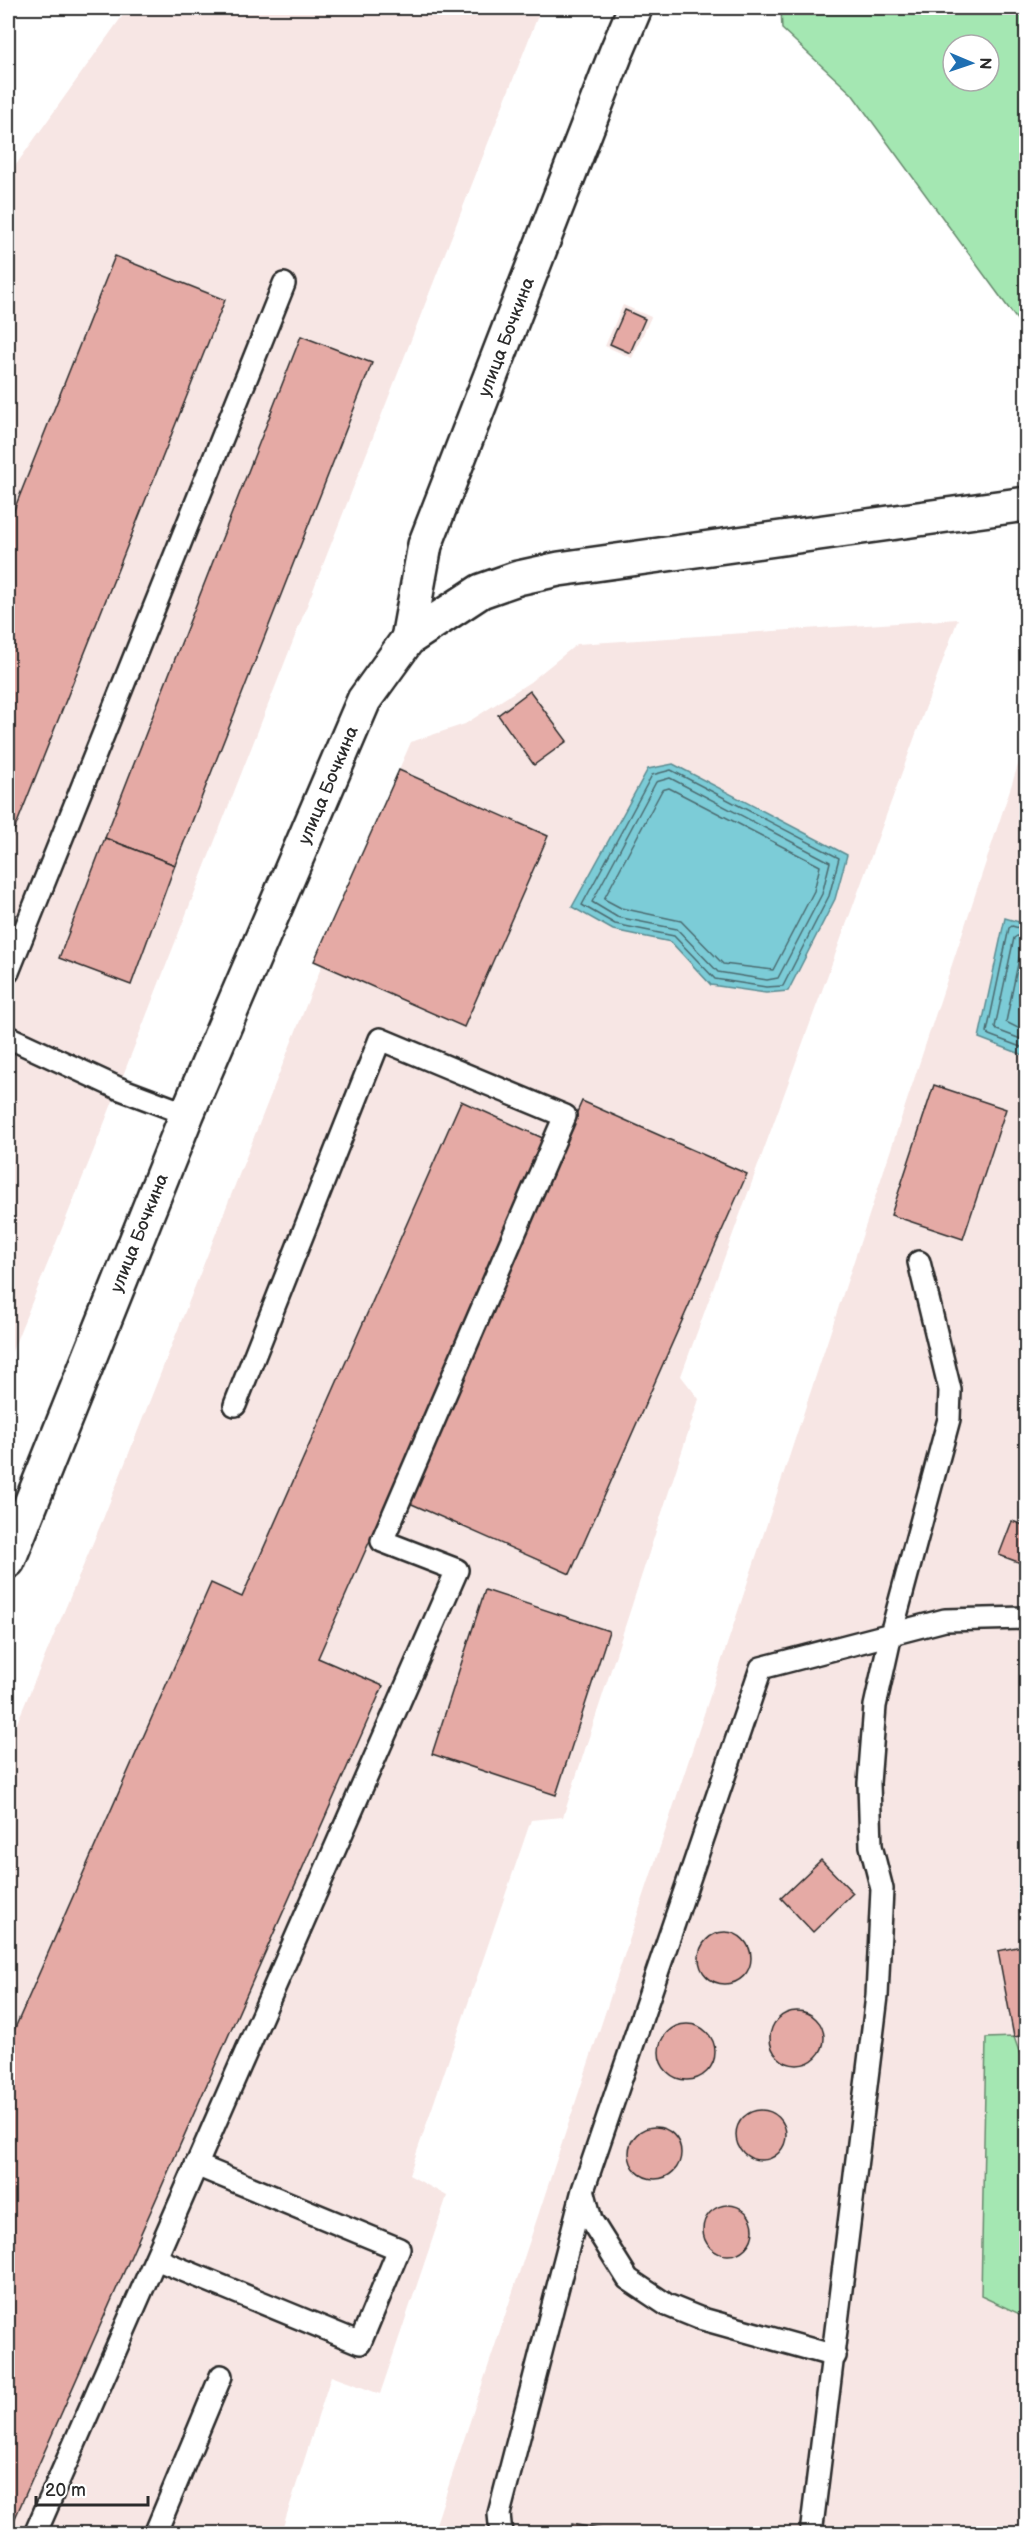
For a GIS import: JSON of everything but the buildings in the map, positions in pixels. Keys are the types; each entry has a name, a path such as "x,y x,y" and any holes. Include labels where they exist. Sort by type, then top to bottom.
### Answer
{"street":[{"name":"улица Бочкина","path":"8,1561 187,1114 364,700 408,639 425,545 635,8"},
{"path":"408,639 481,591 559,569 1026,504"}],"lane":[{"path":"8,972 284,284"},
{"path":"8,1037 118,1088 187,1114"},
{"path":"35,2534 457,1570 382,1541 565,1116 380,1039 235,1405"},
{"path":"812,2534 877,1996 882,1888 871,1846 869,1783 875,1706 891,1634 949,1419 950,1390 919,1262"},
{"path":"501,2534 499,2514 583,2190 761,1668 945,1620 1026,1618"},
{"path":"156,2259 360,2343 399,2249 196,2165"},
{"path":"583,2190 591,2220 628,2279 658,2299 699,2318 835,2356"},
{"path":"155,2534 221,2376"}],"shaded area":[{"path":"128,8 541,8 93,1152 8,1361 8,176"},
{"path":"623,305 651,317 632,358 605,346"},
{"path":"958,619 681,1376 699,1399 563,1817 531,1820 409,2175 447,2196 380,2394 331,2376 281,2533 8,2534 8,1744 103,1519 322,965 315,961 411,742 465,724 530,682 577,644"},
{"path":"1026,741 1026,2533 433,2533"}],"green space":[{"path":"781,8 1026,8 1026,332 852,94 782,29"},
{"path":"1014,2037 1022,2060 1026,2060 1026,2317 981,2296 986,2038"}],"water":[{"path":"673,764 847,855 835,899 788,991 766,993 711,985 671,942 613,930 572,907 648,769"},
{"path":"1005,918 1026,924 1026,1056 979,1038"}]}
